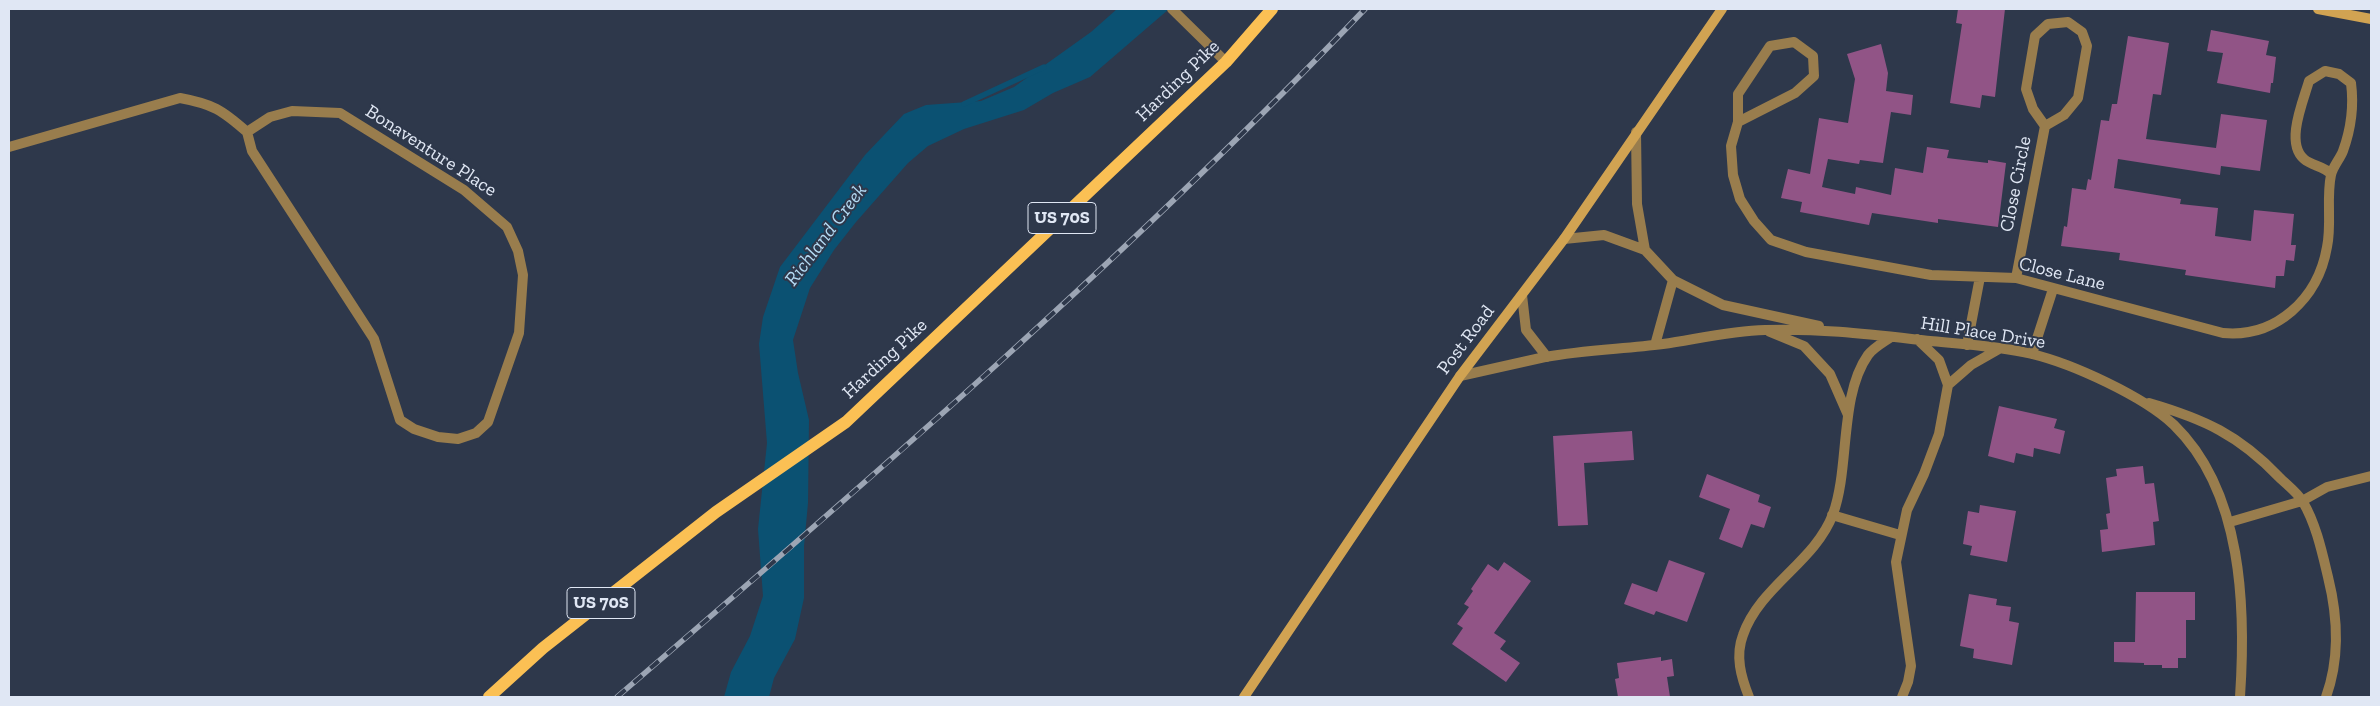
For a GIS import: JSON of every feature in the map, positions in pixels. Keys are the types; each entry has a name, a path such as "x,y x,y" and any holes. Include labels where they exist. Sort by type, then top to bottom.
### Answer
{"main road":[{"name":"Harding Pike","path":"489,697 543,648 716,512 846,422 1226,62 1272,9"}],"street":[{"path":"1172,9 1226,62"},
{"name":"Post Road","path":"1244,697 1460,376 1564,239 1722,9"},
{"path":"2318,9 2371,19"},
{"name":"Close Circle","path":"2016,278 2045,126 2033,109 2026,89 2035,36 2048,24 2068,22 2082,32 2087,46 2078,98 2064,115 2045,126"},
{"name":"Close Lane","path":"1738,122 1795,93 1814,76 1813,56 1794,42 1770,46 1738,94 1738,122 1731,146 1733,175 1740,199 1754,221 1771,240 1806,252 1930,274 2016,278 2223,334 2240,335 2276,324 2293,312 2305,298 2317,277 2327,247 2331,174 2343,151 2354,105 2351,83 2339,74 2325,71 2308,81 2295,137 2298,154 2306,162 2328,170 2331,174"},
{"name":"Bonaventure Place","path":"9,147 180,98 221,109 247,132 252,151 374,339 400,420 414,428 438,437 458,439 476,433 488,422 519,333 524,275 518,251 507,227 464,190 340,113 292,111 270,117 247,132"},
{"path":"1636,132 1638,204 1646,250"},
{"name":"Hill Place Drive","path":"1564,239 1604,234 1646,250 1673,280 1723,305 1842,332"},
{"path":"1967,345 1980,277"},
{"path":"1655,345 1673,280"},
{"path":"2032,354 2053,289"},
{"path":"1522,295 1526,330 1547,357"},
{"path":"1764,330 1804,346 1830,374 1848,415"},
{"name":"Hill Place Drive","path":"1460,376 1547,357 1764,330 1842,332 2000,349 2032,354 2084,373 2141,401 2178,412 2219,428 2264,461 2302,500 2323,556 2336,618 2337,633 2334,664 2326,697"},
{"path":"1749,697 1739,657 1742,637 1758,606 1820,537 1832,515 1844,450 1848,415 1857,378 1868,354 1892,337"},
{"path":"1902,697 1908,682 1911,666 1896,562 1900,534 1907,510 1939,434 1948,385 1939,360 1917,339"},
{"path":"1948,385 1971,366 2000,349"},
{"name":"Hill Place Drive","path":"2141,401 2175,426 2188,443 2210,478 2230,522 2240,592 2243,655 2240,697"},
{"path":"2230,522 2302,500 2327,487 2371,476"},
{"path":"1832,515 1900,534"}],"water":[{"path":"1117,9 1169,9 1090,77 1053,93 1024,110 964,129 928,146 908,163 856,222 834,250 810,288 793,340 798,373 809,420 804,598 795,639 774,678 769,697 724,697 731,672 750,636 763,596 758,529 767,443 759,344 763,317 780,267 865,155 904,114 926,105 981,101 1014,87 1091,32"}],"building":[{"path":"1958,9 2005,9 1995,97 1982,95 1980,108 1950,103 1962,24 1956,23"},
{"path":"2211,30 2269,41 2266,55 2276,57 2270,93 2217,83 2223,53 2207,51"},
{"path":"2128,36 2169,43 2161,95 2153,94 2146,139 2216,148 2221,114 2267,120 2260,171 2221,166 2220,175 2118,159 2114,188 2181,199 2180,204 2218,208 2215,236 2251,241 2254,210 2294,214 2291,245 2296,245 2294,261 2286,260 2284,276 2276,276 2275,288 2185,275 2186,270 2119,260 2120,253 2061,246 2064,226 2067,227 2072,188 2086,190 2088,179 2091,180 2101,120 2109,121 2112,104 2117,104"},
{"path":"1881,44 1888,73 1886,91 1913,95 1911,115 1891,112 1883,163 1860,160 1859,164 1828,159 1822,187 1855,194 1856,187 1891,195 1895,168 1923,173 1927,147 1949,150 1947,158 1988,163 1988,160 2006,163 1998,227 1938,219 1938,223 1872,213 1869,225 1800,212 1802,202 1781,198 1788,169 1810,174 1819,118 1848,123 1855,79 1847,54"},
{"path":"1999,406 2057,419 2054,428 2065,431 2060,454 2034,448 2033,457 2016,453 2014,463 1988,456"},
{"path":"1632,431 1634,460 1584,463 1588,525 1558,526 1553,436"},
{"path":"2143,466 2145,484 2154,483 2159,521 2153,522 2155,545 2102,552 2100,530 2108,529 2106,514 2110,513 2106,478 2117,476 2116,469"},
{"path":"1707,474 1760,495 1758,502 1771,507 1764,528 1751,524 1742,548 1719,539 1730,509 1699,497"},
{"path":"1980,505 2016,511 2007,562 1970,555 1972,546 1963,544 1968,511 1979,513"},
{"path":"1669,560 1705,573 1687,622 1656,611 1654,615 1624,604 1632,583 1657,592"},
{"path":"1504,562 1531,581 1494,633 1506,641 1500,649 1520,663 1506,682 1452,644 1463,628 1457,624 1469,607 1464,604 1473,591 1471,589 1488,564 1498,571"},
{"path":"2136,592 2195,592 2195,620 2186,620 2186,658 2178,658 2178,668 2162,668 2162,665 2144,665 2144,663 2114,662 2114,642 2135,642"},
{"path":"1969,594 1997,599 1996,605 2011,607 2009,621 2019,623 2012,665 1973,658 1974,649 1960,646"},
{"path":"1661,657 1661,661 1672,659 1674,676 1667,677 1670,697 1618,697 1615,679 1619,678 1617,663"}],"waterway":[{"name":"Richland Creek","path":"964,104 1044,67"}],"railway":[{"path":"617,697 1000,362 1186,189 1365,9"}]}
